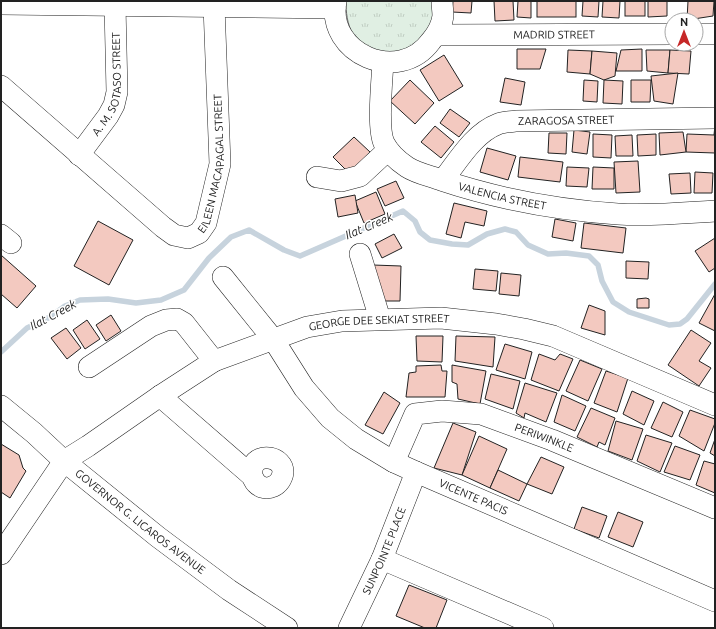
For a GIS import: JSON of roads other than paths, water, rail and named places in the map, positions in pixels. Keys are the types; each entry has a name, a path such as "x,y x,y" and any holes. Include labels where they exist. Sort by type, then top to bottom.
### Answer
{"street":[{"path":"1,4 214,6 335,4 338,27 349,44 364,56 383,62 399,62 414,56 427,47 437,35 443,17 442,1"},
{"name":"A. M. SOTASO STREET","path":"79,155 108,116 114,105 117,92 115,6"},
{"name":"EILEEN MACAPAGAL STREET","path":"1,86 163,227 174,235 188,238 199,233 206,223 220,164 214,6"},
{"name":"MADRID STREET","path":"437,35 664,34"},
{"path":"704,34 715,34"},
{"name":"VALENCIA STREET","path":"383,62 380,127 384,143 388,150 394,158 408,168 480,192 522,202 573,210 620,214 674,214 715,211"},
{"name":"ZARAGOSA STREET","path":"443,180 481,134 497,124 516,120 715,118"},
{"path":"317,177 340,181 360,176 388,150"},
{"path":"360,254 380,319"},
{"name":"VICENTE PACIS","path":"223,277 273,339 304,388 330,418 356,439 394,462 416,472 715,601"},
{"name":"GEORGE DEE SEKIAT STREET","path":"64,460 88,446 214,361 307,327 342,321 441,318 496,324 531,331 553,336 714,402"},
{"path":"89,368 151,326 166,320 176,319 184,323 214,361"},
{"path":"160,396 251,475"},
{"name":"GOVERNOR G. LICAROS AVENUE","path":"1,406 158,537 230,590 287,628"},
{"name":"PERIWINKLE","path":"394,462 415,414 442,411 481,414 552,440 715,508"},
{"path":"1,554 64,460"},
{"name":"SUNPOINTE PLACE","path":"349,628 382,559 416,472"},
{"path":"382,559 543,628"}],"waterway":[{"name":"Ilat Creek","path":"1,352 27,328 50,317 65,306 80,300 108,299 136,303 161,300 184,290 209,258 231,237 249,230 284,250 300,256 403,211 415,221 420,232 430,240 468,245 487,234 505,229 516,232 528,245 548,254 566,253 589,256 598,265 602,281 613,302 629,312 669,325 680,324 687,319 715,284"}]}
